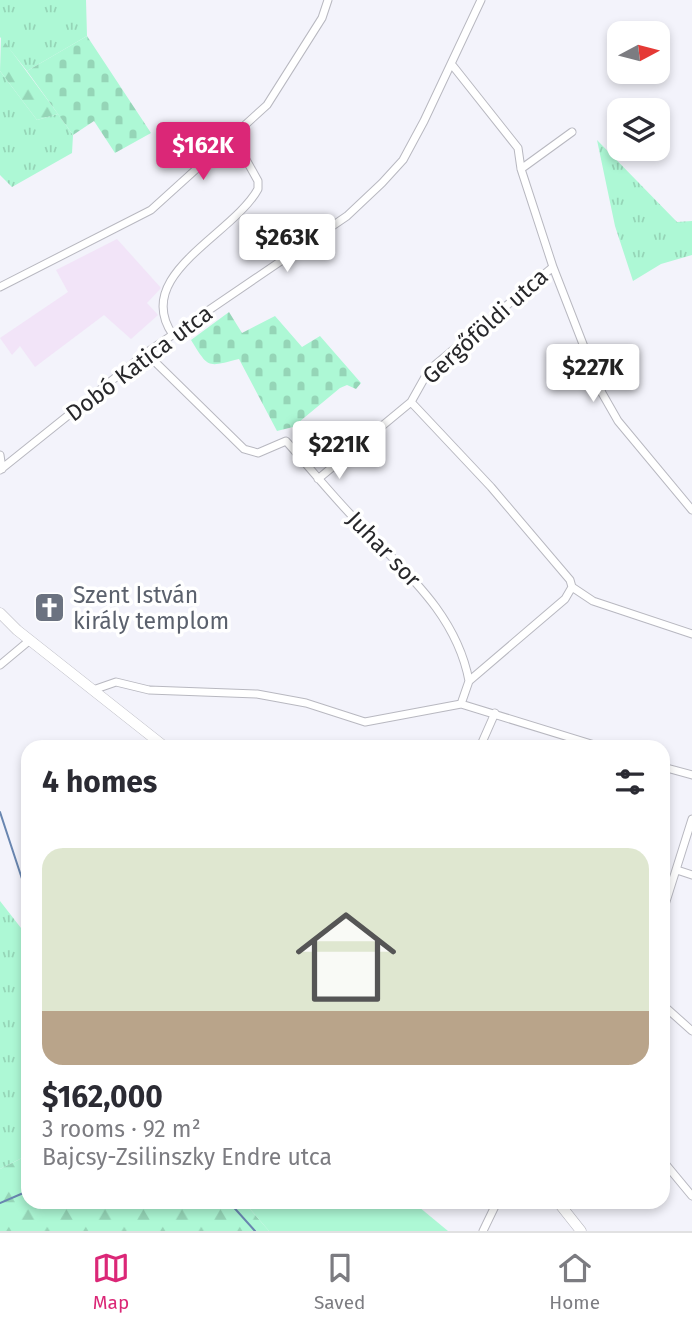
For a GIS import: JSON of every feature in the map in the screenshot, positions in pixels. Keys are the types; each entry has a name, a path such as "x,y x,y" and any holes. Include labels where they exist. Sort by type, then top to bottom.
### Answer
{"main road":[{"path":"0,612 30,640 156,740"},
{"path":"564,1209 581,1231"}],"street":[{"path":"0,287 150,210 267,105 322,18 328,0"},
{"name":"Dobó Katica utca","path":"1,470 146,353 347,216 382,183 403,160 453,66 481,0"},
{"name":"Gergőföldi utca","path":"318,479 411,402 429,370 553,267 521,169 518,148 453,66"},
{"path":"521,169 572,132"},
{"path":"173,335 163,321 165,286 258,189 258,181 233,136"},
{"path":"553,267 589,366 613,411 692,510"},
{"name":"Juhar sor","path":"146,353 244,449 258,453 286,441 432,601 465,658 469,681"},
{"name":"Gergőföldi utca","path":"411,402 560,566 572,587"},
{"path":"0,455 1,470"},
{"path":"461,704 469,681 565,599 572,587 593,601 692,635"},
{"path":"0,665 30,640"},
{"path":"93,690 116,682 149,691 257,694 306,703 365,723 461,704 579,740"},
{"path":"483,740 495,713"},
{"path":"670,769 692,775"},
{"path":"670,890 692,819"},
{"path":"677,870 692,876"},
{"path":"670,1011 692,1031"},
{"path":"670,1169 692,1196"},
{"path":"483,1231 494,1209"}],"shaded area":[{"path":"117,239 161,288 147,303 158,315 131,339 104,315 35,367 20,346 12,355 0,338 68,292 56,270"}],"green space":[{"path":"0,0 86,0 87,36 27,71 0,37"},
{"path":"87,36 151,133 115,153 94,121 73,135 27,71"},
{"path":"1,37 58,114 37,120 0,71"},
{"path":"0,71 37,120 58,114 73,135 72,153 12,187 0,175"},
{"path":"597,140 607,150 607,161 617,161 677,222 692,221 692,255 661,264 633,281 615,226"},
{"path":"229,312 242,333 275,316 302,347 320,336 361,383 356,389 347,385 340,388 293,427 277,431 239,359 210,363 191,340"},
{"path":"0,901 21,928 21,1158 0,1169"},
{"path":"21,1158 21,1209 250,1209 269,1231 0,1231 0,1169"},
{"path":"250,1209 421,1209 448,1231 269,1231"}],"waterway":[{"path":"0,812 21,876"},
{"path":"0,1203 21,1194"},
{"path":"235,1209 255,1231"}],"place":[{"name":"Szent István király templom","path":"50,608"}]}
